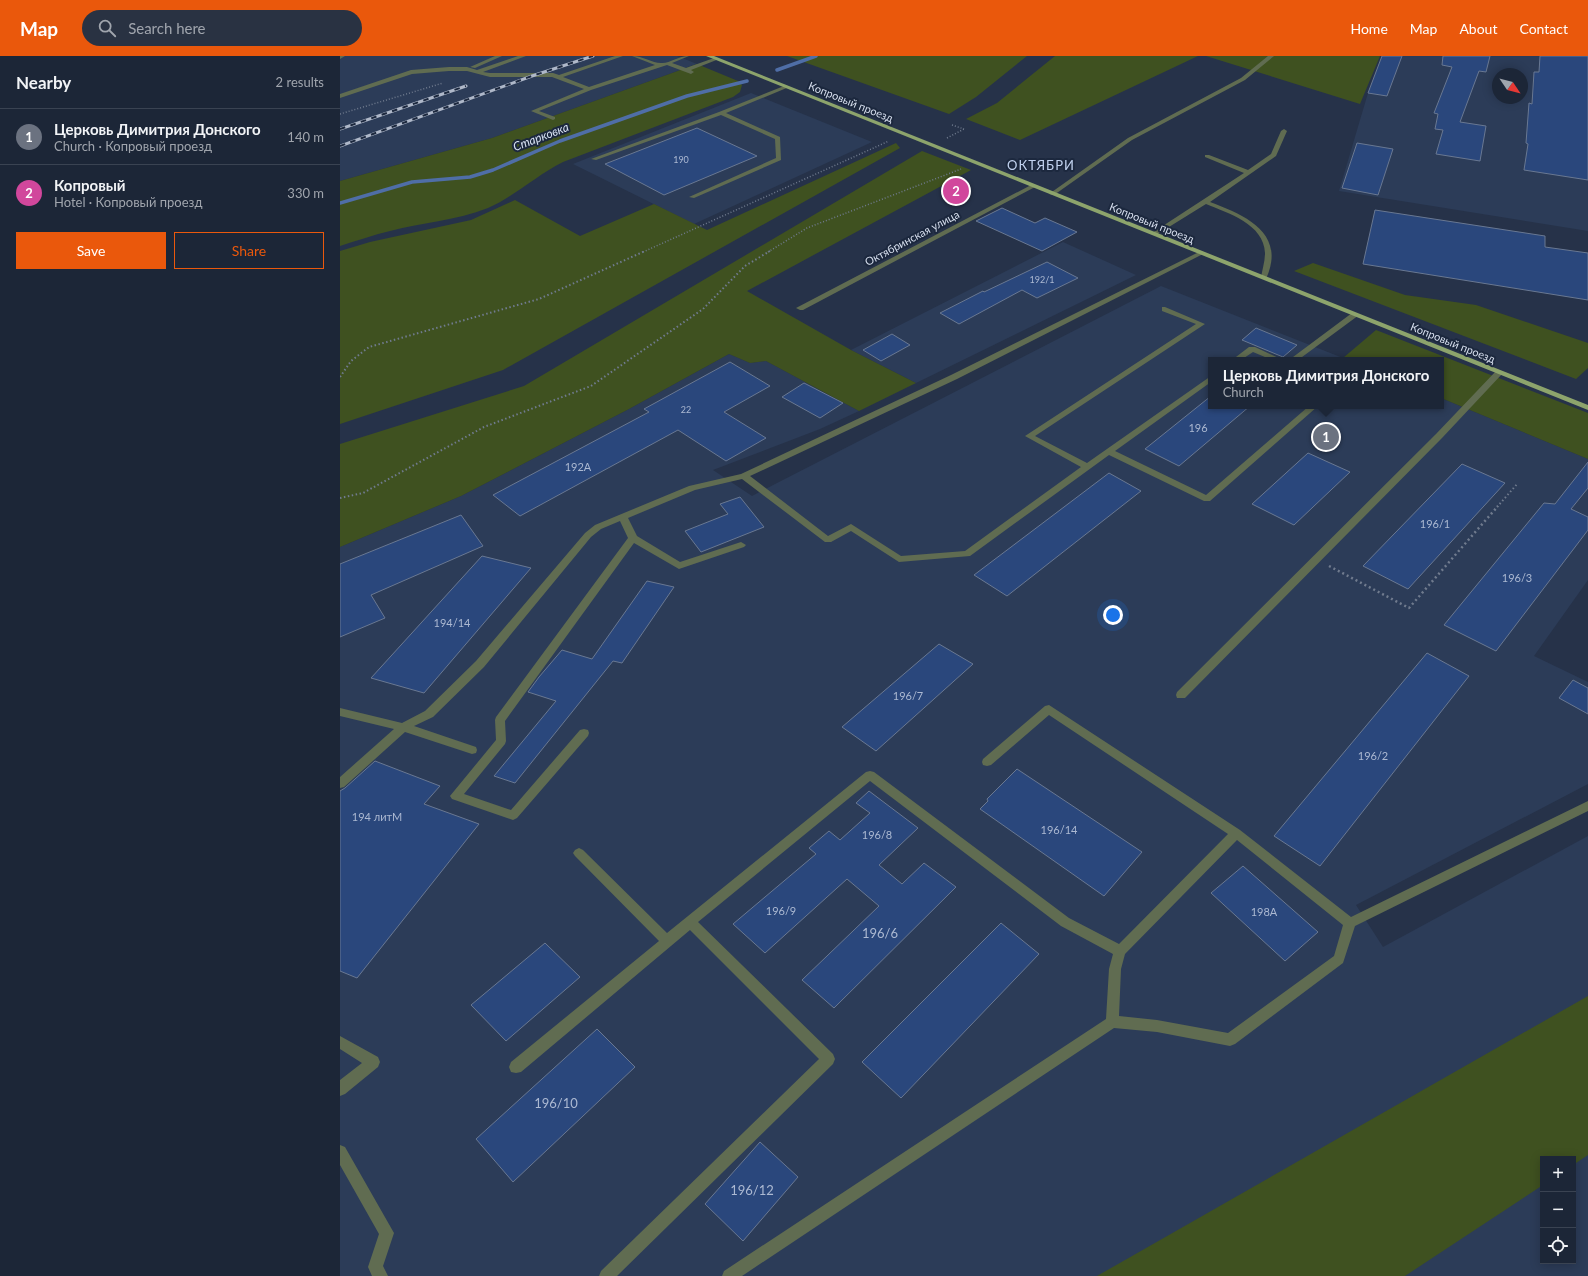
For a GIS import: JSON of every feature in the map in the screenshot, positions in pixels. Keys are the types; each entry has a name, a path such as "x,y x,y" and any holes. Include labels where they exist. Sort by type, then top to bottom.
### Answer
{"main road":[{"name":"Копровый проезд","path":"709,56 1588,408"}],"street":[{"path":"467,69 499,56"},
{"path":"477,72 523,56"},
{"path":"559,77 620,56"},
{"path":"635,56 660,65"},
{"path":"553,118 534,111 589,89 686,56"},
{"path":"1052,194 1130,139 1243,79 1271,56"},
{"path":"667,63 688,71 716,59"},
{"path":"340,96 411,72 449,68 467,69 490,75 553,74 589,89"},
{"path":"594,159 786,87"},
{"path":"692,197 779,159 778,138 720,113"},
{"path":"1154,234 1205,202 1274,155 1284,131"},
{"path":"1207,156 1248,172"},
{"name":"Октябринская улица","path":"800,308 1033,186"},
{"path":"1205,202 1243,217 1256,227 1268,251 1264,278"},
{"path":"340,784 403,727 429,714 480,664 588,535 598,527 692,488 744,476 954,377 1201,253"},
{"path":"1088,467 1029,436 1201,324 1165,309"},
{"path":"1297,357 1355,315"},
{"path":"1240,357 1252,349 1272,357"},
{"path":"1181,695 1439,436 1499,373"},
{"path":"744,476 828,540 851,527 899,559 967,554 1208,380"},
{"path":"1109,452 1207,499 1311,409"},
{"path":"623,517 633,538 679,566 742,545"},
{"path":"584,733 513,815 456,796 501,741 500,720 633,538"},
{"path":"987,762 1049,709 1236,833 1350,923"},
{"path":"340,712 403,727 472,750"},
{"path":"516,1067 870,775 1065,922 1120,951"},
{"path":"729,1276 1112,1022 1157,1026 1230,1040 1339,959 1350,923 1588,806"},
{"path":"1112,1022 1115,969 1120,951 1236,833"},
{"path":"579,853 667,941"},
{"path":"606,1276 828,1059 690,922"},
{"path":"340,1042 372,1062 340,1089"},
{"path":"340,1152 387,1233 375,1267 381,1276"}],"path":[{"path":"340,114 449,81"},
{"path":"946,139 964,129 952,125"},
{"path":"340,377 351,361 370,347 539,299 904,134"},
{"path":"340,498 363,493 484,427 591,386 703,309 744,266 806,228 978,163"},
{"path":"1316,559 1409,608 1518,483"}],"shaded area":[{"path":"340,56 677,56 697,64 492,138 340,181"},
{"path":"1382,56 1588,56 1588,231 1339,191 1368,93"},
{"path":"751,93 872,142 694,224 573,164"},
{"path":"1063,242 1136,275 916,383 851,350"},
{"path":"1161,286 1340,357 1208,357 1208,409 1444,409 1444,399 1588,459 1588,580 1534,656 1588,682 1588,784 1356,905 1383,947 1588,836 1588,1276 340,1276 340,547 461,496 629,409 729,354 750,363 766,361 859,411 820,429 713,470 752,496"}],"green space":[{"path":"787,56 1027,56 976,97 949,114"},
{"path":"1055,56 1198,56 1020,140 966,119 997,103"},
{"path":"1206,56 1380,56 1360,104"},
{"path":"697,64 738,81 742,85 740,92 733,97 563,162 553,167 507,198 488,208 452,219 402,228 340,246 340,181 492,138"},
{"path":"896,143 900,148 503,370 340,424 340,251 370,242 471,220 515,200 580,236 654,204 707,230"},
{"path":"922,151 971,170 747,291 851,350 916,383 859,411 766,361 750,363 729,354 629,409 461,496 340,547 340,444 524,386"},
{"path":"1313,263 1405,295 1476,305 1588,343 1588,368 1576,379 1294,271"},
{"path":"1376,330 1588,413 1588,459 1444,399 1444,357 1344,357"},
{"path":"1588,996 1588,1155 1576,1163 1576,1156 1540,1156 1540,1187 1405,1276 1097,1276"}],"building":[{"path":"1382,56 1402,56 1387,96 1368,93"},
{"path":"1443,56 1490,56 1486,72 1479,71 1460,122 1486,126 1480,161 1436,154 1443,130 1435,129 1438,114 1434,113 1452,67 1442,65"},
{"path":"1540,56 1588,56 1588,180 1524,170 1528,144 1526,143 1529,103 1532,104 1534,72 1539,72"},
{"path":"697,128 757,156 664,195 605,164"},
{"path":"1357,143 1393,149 1378,195 1342,188"},
{"path":"1002,208 1035,223 1045,218 1077,232 1042,251 976,221"},
{"path":"1375,210 1545,236 1545,247 1588,253 1588,300 1363,264"},
{"path":"1047,262 1078,278 1037,298 1022,290 959,324 940,313 983,291 984,292"},
{"path":"1256,328 1297,345 1283,357 1242,340"},
{"path":"892,334 910,345 881,361 863,350"},
{"path":"730,362 770,386 724,412 766,438 726,461 678,430 520,516 493,495 649,412 644,409"},
{"path":"804,383 843,403 820,418 782,397"},
{"path":"1208,398 1208,409 1246,409 1179,466 1145,449"},
{"path":"1308,453 1350,472 1294,525 1252,504"},
{"path":"1588,462 1588,488 1571,509 1588,517 1588,530 1496,651 1444,625 1544,503 1555,504"},
{"path":"1462,464 1505,483 1408,589 1363,566"},
{"path":"1109,473 1141,491 1007,596 974,575"},
{"path":"740,497 764,527 701,552 685,531 728,514 720,504"},
{"path":"461,515 483,546 371,595 385,618 340,637 340,564"},
{"path":"482,556 531,568 424,693 371,678"},
{"path":"647,581 674,587 622,663 613,661 515,783 494,776 556,701 528,692 539,677 562,650 592,659"},
{"path":"939,644 973,664 876,751 842,727"},
{"path":"1427,653 1469,676 1320,866 1274,836"},
{"path":"1573,680 1588,688 1588,714 1559,698"},
{"path":"375,761 440,786 424,804 479,824 357,978 340,971 340,791"},
{"path":"1017,769 1142,852 1104,896 980,809 988,801 987,799"},
{"path":"869,791 918,828 879,865 902,884 924,863 956,887 834,1008 802,980 879,906 847,879 765,953 733,924 816,854 809,848 829,831 840,840 870,813 856,803"},
{"path":"1243,866 1318,932 1285,961 1211,893"},
{"path":"1001,923 1039,954 901,1098 862,1062"},
{"path":"545,943 580,977 506,1041 471,1005"},
{"path":"597,1029 635,1067 513,1182 476,1139"},
{"path":"760,1142 798,1177 743,1241 705,1204"}],"waterway":[{"name":"Старковка","path":"777,70 816,56"},
{"name":"Старковка","path":"340,203 412,182 470,177 493,170 560,141 687,96 747,81"}],"railway":[{"path":"340,146 532,76 593,56"},
{"path":"340,129 466,86"}],"place":[{"name":"Копровый","path":"956,191"},
{"name":"Церковь Димитрия Донского","path":"1326,437"}],"district":[{"name":"ОКТЯБРИ","path":"1041,165"}]}
